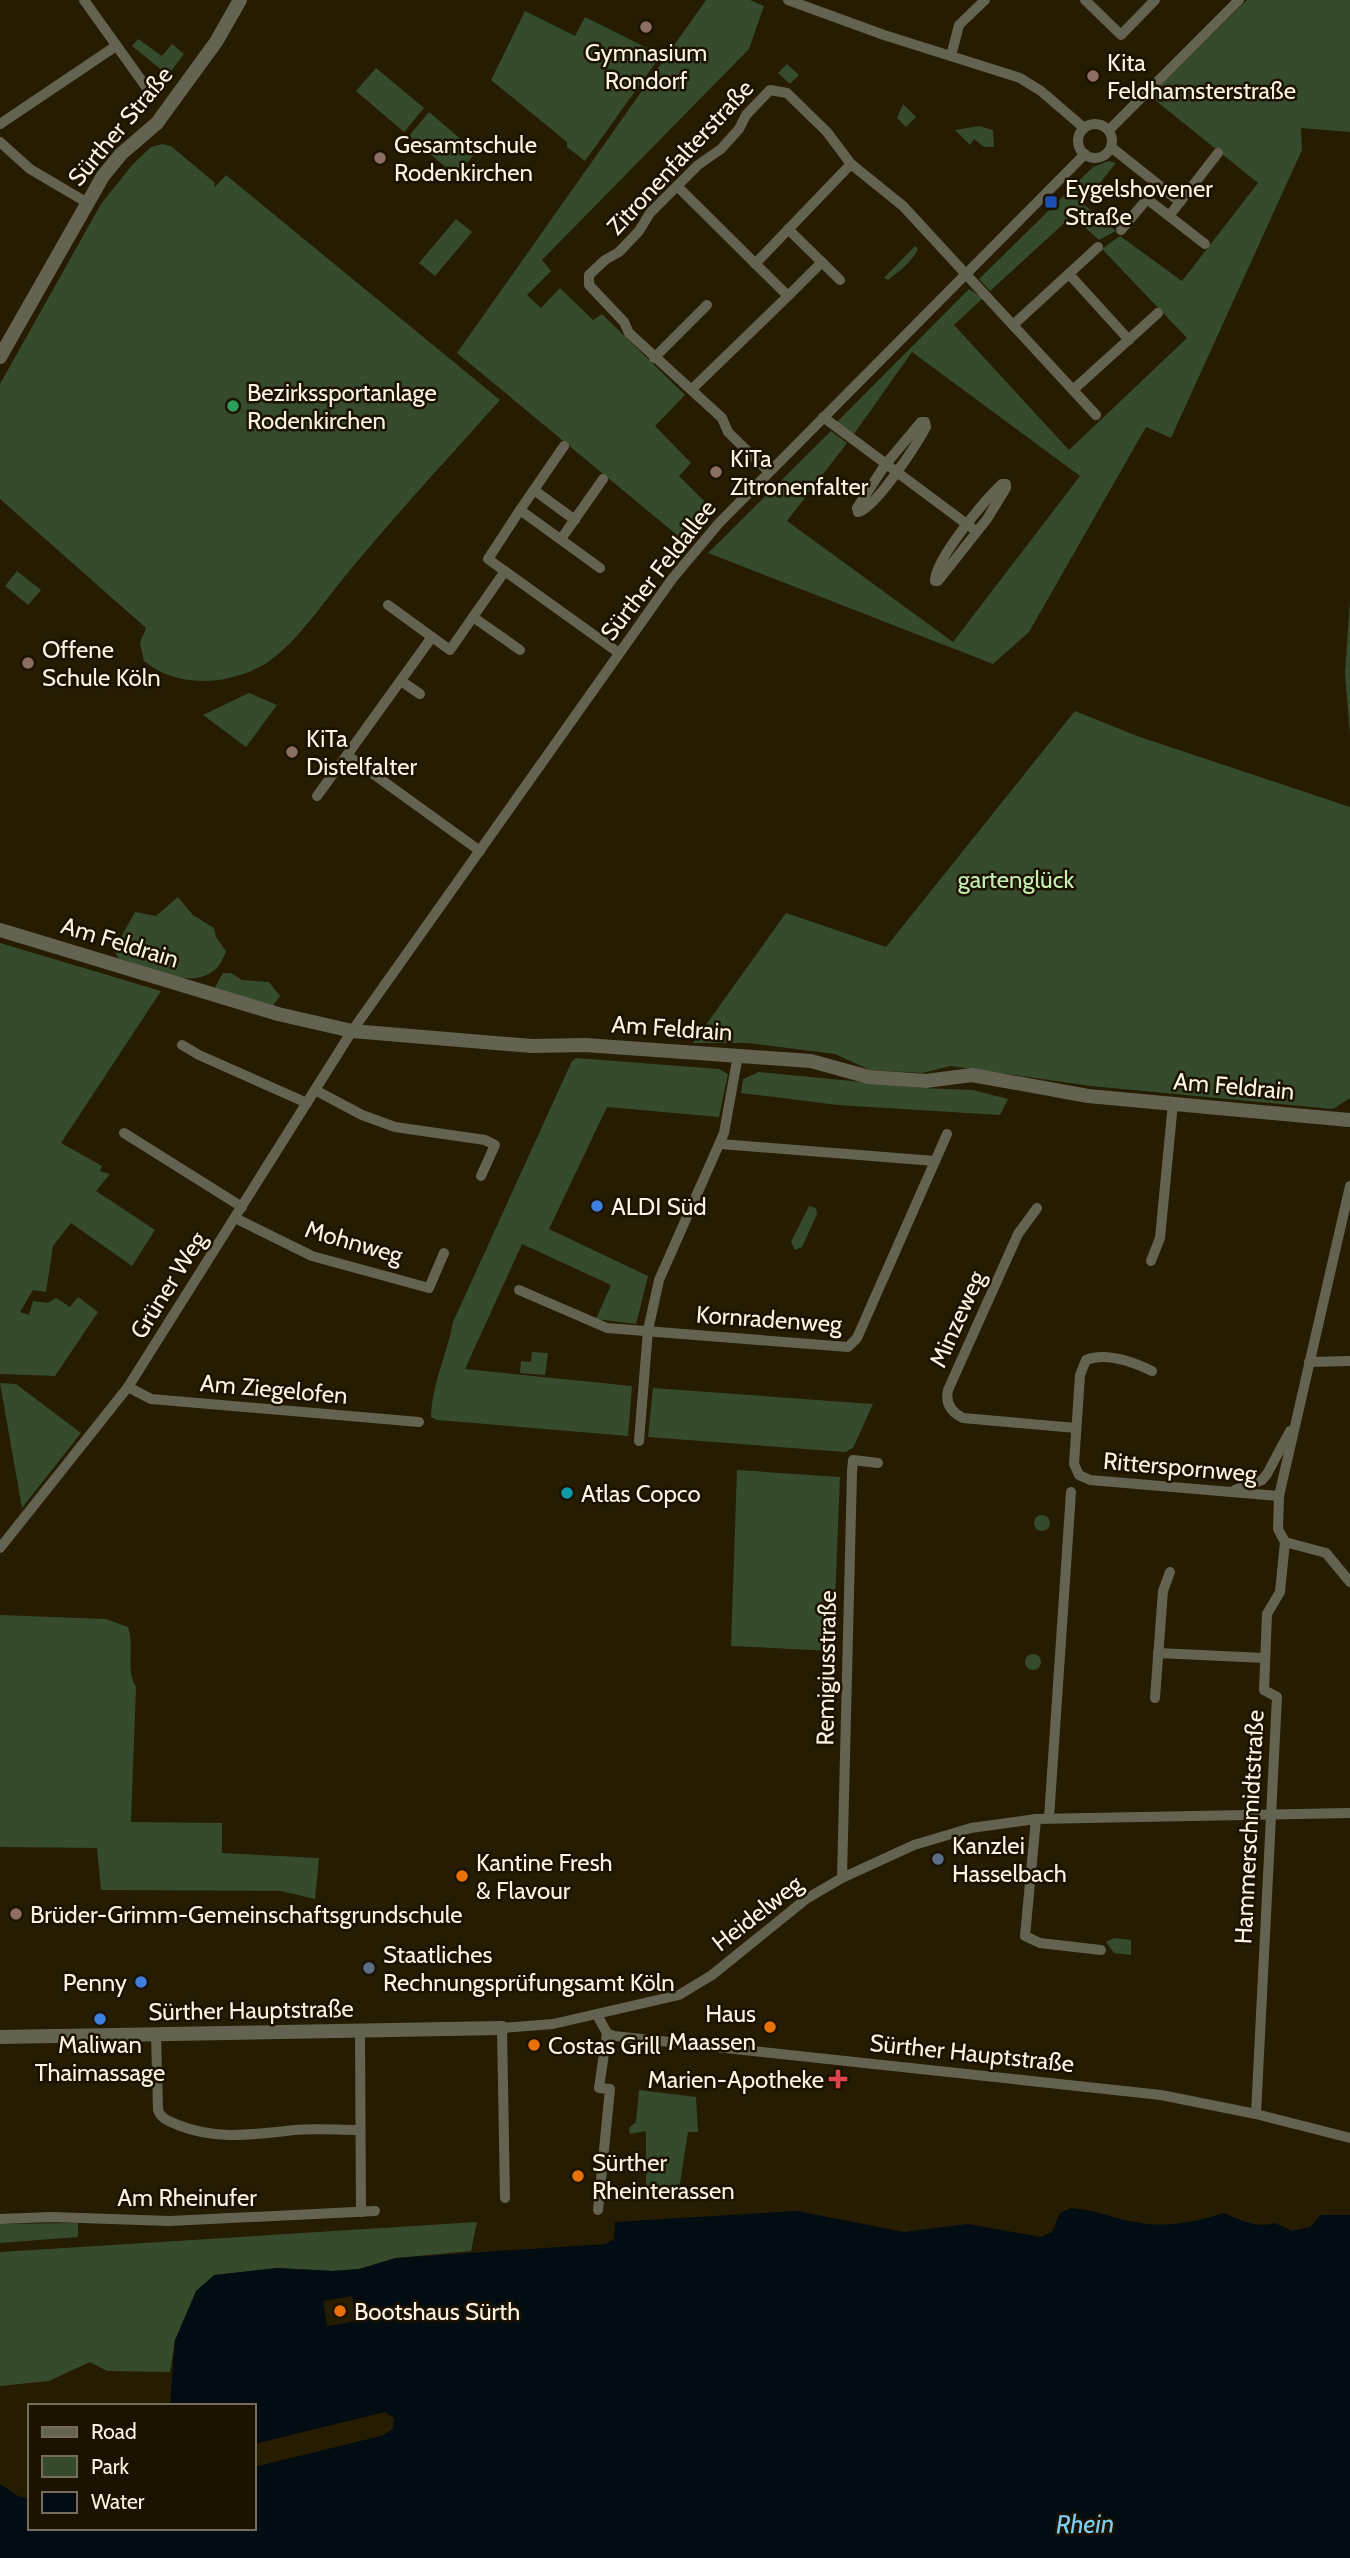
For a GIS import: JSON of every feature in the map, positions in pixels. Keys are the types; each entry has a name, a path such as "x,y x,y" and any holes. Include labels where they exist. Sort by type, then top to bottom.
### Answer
{"street":[{"path":"84,0 149,91"},
{"name":"Sürther Straße","path":"0,358 86,202 121,154 157,123 216,42 240,0"},
{"path":"788,0 1020,78 1041,91 1084,128"},
{"path":"951,56 959,25 985,0"},
{"path":"1085,0 1121,35 1155,0"},
{"path":"1109,130 1235,1"},
{"path":"0,124 116,46"},
{"name":"Zitronenfalterstraße","path":"769,472 728,432 722,418 667,365 654,358 629,334 624,322 593,293 589,285 589,275 605,260 619,252 639,231 650,213 721,149 739,129 746,115 771,90 787,93 827,132 851,164 884,188 1096,415"},
{"path":"1094,123 1109,130 1111,148 1099,157 1085,154 1078,141 1084,128 1094,123"},
{"path":"0,142 30,169 86,202"},
{"path":"1111,148 1180,202"},
{"path":"1169,216 1218,153"},
{"name":"Sürther Feldallee","path":"352,1031 694,551 823,417 1085,154"},
{"path":"755,264 851,164"},
{"path":"1122,230 1158,184"},
{"path":"677,186 788,296"},
{"path":"1147,199 1205,244"},
{"path":"788,229 840,280"},
{"path":"1013,325 1098,247"},
{"path":"692,389 822,262"},
{"path":"1069,274 1129,340"},
{"path":"654,358 707,305"},
{"path":"1073,390 1158,313"},
{"path":"823,417 978,533"},
{"path":"925,422 922,434 896,472 868,507 858,512 857,508 885,465 915,428 925,422"},
{"path":"564,446 488,559 619,653"},
{"path":"561,539 603,479"},
{"path":"1006,484 1003,495 978,533 938,581 935,581 945,557 967,525 999,487 1006,484"},
{"path":"534,490 575,520"},
{"path":"520,510 600,568"},
{"path":"388,606 450,650 505,571"},
{"path":"473,617 520,650"},
{"path":"317,796 432,637"},
{"path":"401,681 420,694"},
{"path":"346,755 480,851"},
{"name":"Am Feldrain","path":"0,930 278,1013 352,1031 532,1046 585,1045 811,1061 869,1077 926,1081 972,1075 1088,1096 1350,1122"},
{"name":"Grüner Weg","path":"0,1548 128,1387 352,1031"},
{"path":"182,1045 307,1103"},
{"path":"639,1441 648,1331 659,1280 721,1144 731,1108 738,1055"},
{"path":"315,1090 362,1115 395,1127 485,1140 495,1145 481,1176"},
{"path":"1152,1261 1160,1238 1173,1103"},
{"path":"1350,1115 1350,1122"},
{"path":"124,1133 242,1207"},
{"name":"Kornradenweg","path":"648,1331 851,1346 947,1135"},
{"path":"721,1144 934,1161"},
{"name":"Hammerschmidtstraße","path":"1256,2114 1277,1697 1264,1690 1265,1658 1267,1615 1280,1592 1284,1542 1278,1529 1279,1496 1350,1186"},
{"name":"Minzeweg","path":"1037,1208 1018,1234 948,1390 947,1402 952,1411 962,1418 1076,1428"},
{"name":"Mohnweg","path":"235,1218 312,1256 429,1288 444,1253"},
{"path":"519,1290 607,1328 648,1331"},
{"path":"1076,1428 1080,1375 1086,1360 1121,1360 1152,1371"},
{"path":"1309,1362 1350,1361"},
{"name":"Am Ziegelofen","path":"128,1387 151,1399 419,1422"},
{"path":"1231,1492 1262,1480 1295,1423"},
{"name":"Ritterspornweg","path":"1076,1428 1073,1464 1079,1475 1090,1480 1279,1496"},
{"name":"Remigiusstraße","path":"842,1878 853,1460 878,1463"},
{"path":"1049,1818 1071,1492"},
{"path":"1284,1542 1326,1553 1350,1582"},
{"path":"1156,1698 1163,1591 1170,1572"},
{"path":"1158,1653 1265,1658"},
{"name":"Heidelweg","path":"502,2028 540,2027 662,2000 691,1989 806,1899 888,1855 940,1837 984,1826 1049,1818 1350,1813"},
{"path":"1037,1819 1025,1936 1040,1943 1101,1950"},
{"path":"597,2015 607,2033 599,2088 610,2089 598,2210"},
{"path":"502,2028 505,2199"},
{"name":"Sürther Hauptstraße","path":"0,2037 502,2028"},
{"path":"360,2031 361,2212"},
{"path":"156,2033 158,2110 163,2119 222,2137 264,2136 295,2130 360,2130"},
{"name":"Sürther Hauptstraße","path":"607,2033 835,2062 1161,2095 1256,2114 1350,2138"},
{"name":"Am Rheinufer","path":"0,2219 51,2217 170,2221 375,2211"}],"green space":[{"path":"706,0 750,0 764,6 749,49 542,260 551,271 527,295 541,308 560,288 593,320 602,314 685,395 655,426 691,463 679,476 711,508 683,540 457,353"},
{"path":"1247,0 1350,0 1350,132 1301,128 1302,150 1171,438 1146,427 1029,632 993,664 708,553 831,431 847,443 787,521 953,642 1080,476 912,352 854,434 837,422 969,289 983,298 954,325 1069,450 1187,338 1102,249 1120,236 1182,281 1258,183 1150,96"},
{"path":"525,11 575,36 585,17 661,55 585,161 567,147 567,142 491,80"},
{"path":"138,39 162,56 172,44 184,54 168,75 132,46"},
{"path":"787,64 799,75 790,84 778,73"},
{"path":"376,68 424,108 404,132 356,91"},
{"path":"903,104 916,117 906,127 897,118"},
{"path":"429,112 476,152 456,176 409,136"},
{"path":"979,126 993,130 994,147 984,147 974,139 970,145 955,130"},
{"name":"Bezirkssportanlage Rodenkirchen","path":"162,144 171,146 214,182 215,187 226,175 500,400 277,656 251,671 219,680 187,680 157,670 144,661 140,643 146,628 0,499 0,384 101,204 133,164 151,147"},
{"path":"1109,161 1116,163 1083,204 1116,231 1099,240 1072,216 990,291 979,279 1093,167"},
{"path":"456,219 472,232 435,276 419,263"},
{"path":"915,246 918,249 909,262 888,280 884,278"},
{"path":"17,571 41,590 28,605 5,586"},
{"path":"1350,600 1350,735 1345,674"},
{"path":"249,693 277,705 246,747 203,715"},
{"name":"gartenglück","path":"1075,711 1137,736 1350,807 1350,1098 1333,1109 1091,1086 951,1066 922,1073 870,1070 835,1054 748,1043 693,1043 786,913 886,947"},
{"path":"178,897 193,915 214,928 216,937 226,951 218,966 207,975 179,977 118,958 114,950 135,912 156,916"},
{"path":"0,943 161,991 61,1143 102,1166 100,1171 110,1174 96,1191 155,1230 132,1266 71,1223 53,1246 46,1292 33,1290 20,1312 29,1315 33,1301 48,1303 56,1298 70,1307 78,1297 98,1312 55,1376 0,1374"},
{"path":"223,973 231,973 242,980 269,982 280,996 272,1007 219,990 215,987"},
{"path":"576,1058 719,1069 728,1074 719,1117 607,1107 549,1229 648,1276 636,1324 596,1319 611,1285 522,1244 465,1369 632,1386 628,1436 437,1420 431,1417 432,1405 453,1322 572,1061"},
{"path":"759,1072 923,1088 973,1090 1008,1099 1000,1115 838,1105 741,1093 743,1079"},
{"path":"809,1206 816,1208 817,1214 802,1247 795,1250 791,1242"},
{"path":"532,1352 548,1353 545,1375 520,1373 521,1361 531,1362"},
{"path":"0,1383 16,1384 81,1433 22,1508"},
{"path":"653,1388 873,1404 853,1448 845,1452 648,1437"},
{"path":"737,1470 840,1477 833,1651 731,1646"},
{"path":"1042,1515 1050,1523 1042,1531 1034,1523"},
{"path":"0,1615 106,1619 128,1627 131,1673 136,1687 131,1822 222,1823 222,1853 319,1858 315,1899 281,1891 101,1890 97,1848 0,1847"},
{"path":"1033,1654 1039,1656 1039,1668 1033,1670 1027,1668 1025,1662 1027,1656"},
{"path":"1114,1938 1131,1940 1131,1955 1114,1953 1106,1942"},
{"path":"639,2090 696,2097 698,2132 688,2132 678,2196 649,2197 646,2184 646,2131 630,2134 629,2128 636,2122"},
{"path":"477,2222 471,2251 396,2258 359,2269 333,2271 276,2268 175,2340 170,2372 107,2371 90,2362 49,2381 0,2386 0,2252"},
{"path":"78,2223 78,2237 0,2243 0,2224"}],"water":[{"name":"Rhein","path":"1071,2208 1089,2210 1158,2225 1191,2222 1223,2213 1255,2224 1275,2223 1292,2231 1310,2227 1321,2215 1350,2215 1350,2558 0,2558 0,2484 18,2496 28,2498 28,2530 256,2530 256,2467 381,2436 393,2429 394,2418 385,2412 256,2444 256,2404 170,2404 175,2340 196,2291 214,2275 276,2268 333,2271 359,2269 396,2258 605,2244 614,2239 615,2222 797,2211 904,2232 968,2224 1041,2237 1052,2232 1060,2213"}],"pier":[{"name":"Bootshaus Sürth","path":"352,2296 357,2321 327,2326 323,2301"}],"place":[{"name":"Gymnasium Rondorf","path":"646,27"},
{"name":"Kita Feldhamsterstraße","path":"1093,76"},
{"name":"Gesamtschule Rodenkirchen","path":"380,158"},
{"name":"Eygelshovener Straße","path":"1051,202"},
{"name":"Bezirkssportanlage Rodenkirchen","path":"233,406"},
{"name":"KiTa Zitronenfalter","path":"716,472"},
{"name":"Offene Schule Köln","path":"28,663"},
{"name":"KiTa Distelfalter","path":"292,752"},
{"name":"ALDI Süd","path":"597,1206"},
{"name":"Atlas Copco","path":"567,1493"},
{"name":"Kanzlei Hasselbach","path":"938,1859"},
{"name":"Kantine Fresh & Flavour","path":"462,1876"},
{"name":"Brüder-Grimm-Gemeinschaftsgrundschule","path":"16,1914"},
{"name":"Staatliches Rechnungsprüfungsamt Köln","path":"369,1968"},
{"name":"Penny","path":"141,1982"},
{"name":"Maliwan Thaimassage","path":"100,2019"},
{"name":"Haus Maassen","path":"770,2027"},
{"name":"Costas Grill","path":"534,2045"},
{"name":"Marien-Apotheke","path":"838,2079"},
{"name":"Sürther Rheinterassen","path":"578,2176"},
{"name":"Bootshaus Sürth","path":"340,2311"}]}
